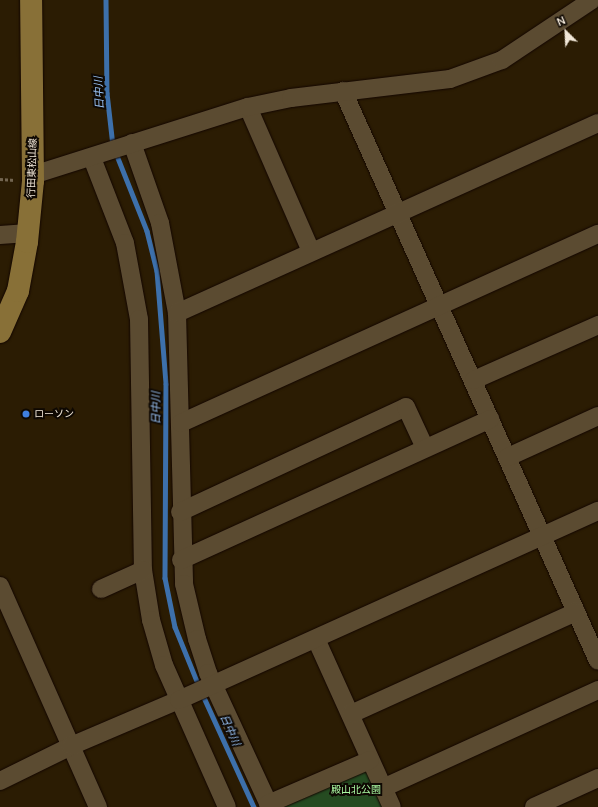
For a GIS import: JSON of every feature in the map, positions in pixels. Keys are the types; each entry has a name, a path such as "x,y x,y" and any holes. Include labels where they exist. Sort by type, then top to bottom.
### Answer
{"main road":[{"name":"行田東松山線","path":"0,332 18,291 28,233 33,175 31,0"}],"street":[{"path":"33,175 92,158 132,143 248,107 343,91 425,83 476,70 502,60 592,0"},
{"path":"343,91 544,536 598,661"},
{"path":"248,107 311,251"},
{"path":"177,313 311,251 598,123"},
{"path":"132,143 160,223 177,313 180,423 181,560 184,584 197,639 214,684 269,805 370,760"},
{"path":"92,158 125,244 139,319 143,570 151,620 164,665 227,807"},
{"path":"0,235 28,233"},
{"path":"180,423 598,234"},
{"path":"474,380 598,325"},
{"path":"180,512 406,407 425,448"},
{"path":"508,457 598,416"},
{"path":"181,560 490,419"},
{"path":"0,781 71,746 316,639 598,511"},
{"path":"101,589 143,570"},
{"path":"0,586 98,807"},
{"path":"351,714 576,612"},
{"path":"316,639 392,807"},
{"path":"383,788 598,690"},
{"path":"534,807 598,778"}],"green space":[{"name":"殿山北公園","path":"365,767 382,807 277,807"}],"waterway":[{"name":"日中川","path":"106,0 107,93 113,146"},
{"name":"日中川","path":"116,153 147,231 157,271 166,384 165,578 175,627 199,686"},
{"name":"日中川","path":"202,693 254,807"}],"place":[{"name":"ローソン","path":"26,414"}]}
